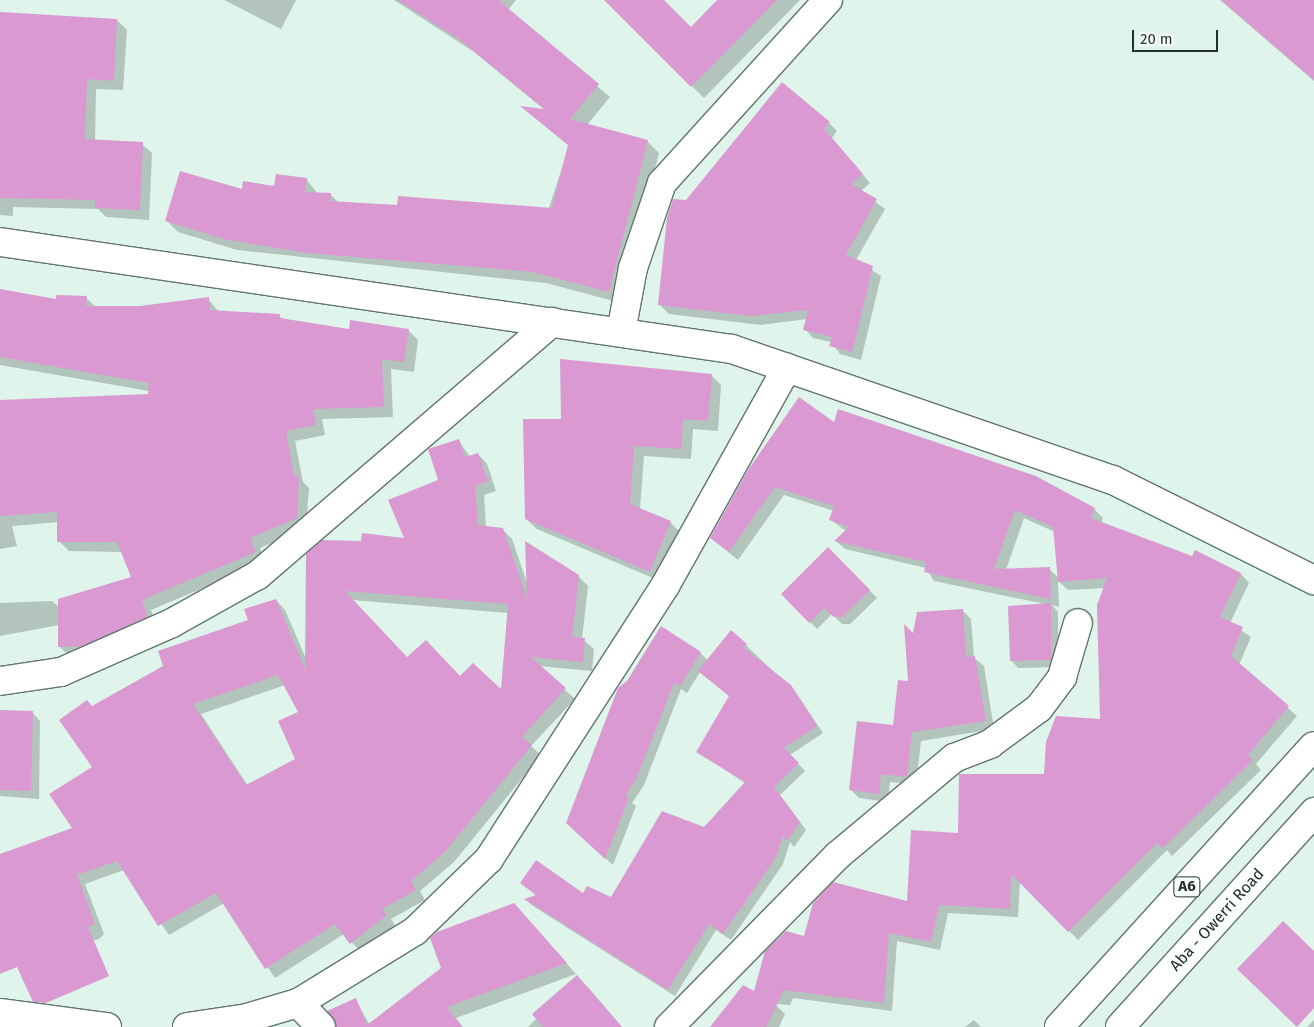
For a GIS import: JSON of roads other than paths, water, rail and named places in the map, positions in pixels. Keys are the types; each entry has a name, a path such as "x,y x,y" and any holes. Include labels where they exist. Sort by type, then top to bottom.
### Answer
{"main road":[{"path":"621,332 633,268 662,183 828,0"},
{"path":"0,242 732,349 1113,480 1314,580"},
{"path":"0,681 61,672 172,623 258,575 552,322"},
{"path":"187,1027 247,1018 298,1003 415,930 489,859 665,586 787,368"},
{"path":"669,1027 837,856 954,758 990,744 1040,708 1062,677 1078,623"},
{"name":"A6","path":"1059,1027 1314,746"},
{"name":"Aba - Owerri Road","path":"1120,1027 1314,812"},
{"path":"298,1003 321,1027"},
{"path":"0,1012 107,1027"}]}
